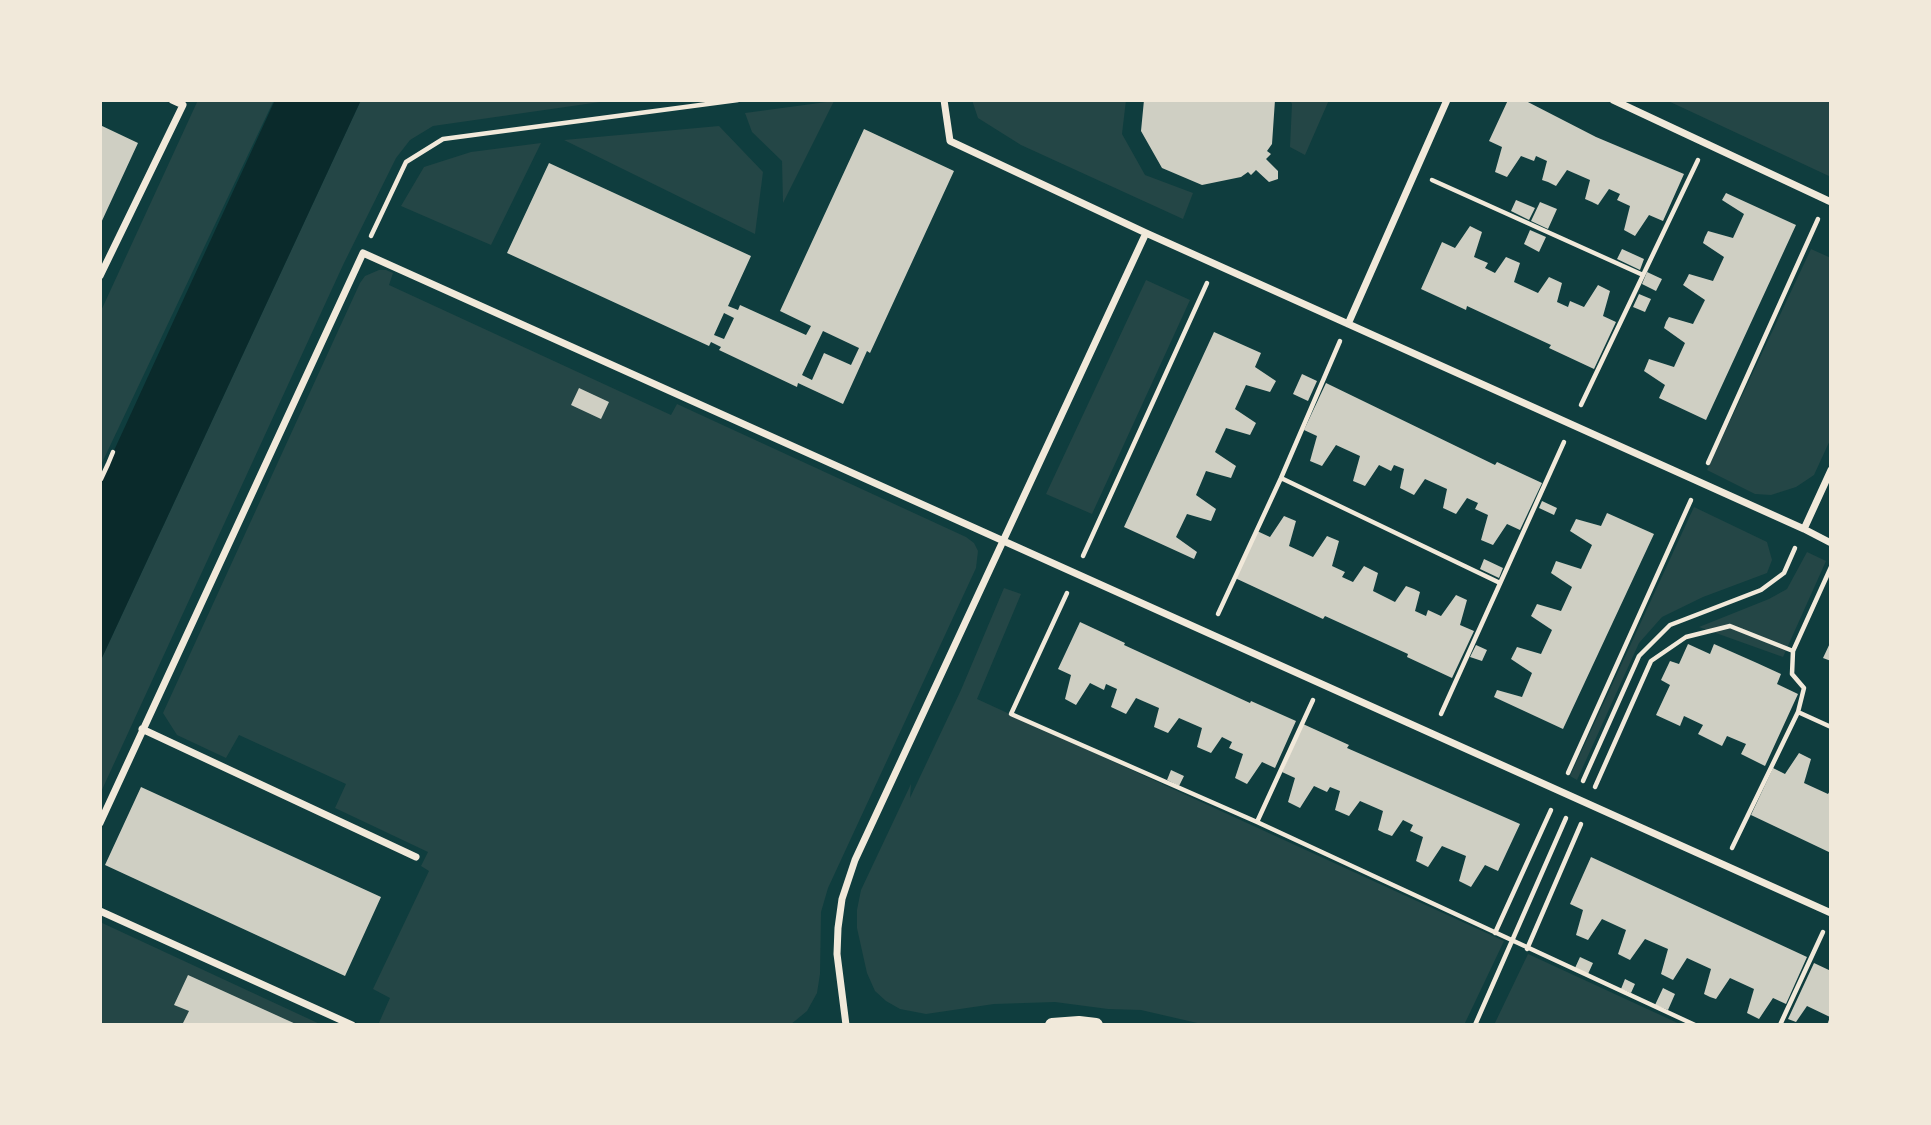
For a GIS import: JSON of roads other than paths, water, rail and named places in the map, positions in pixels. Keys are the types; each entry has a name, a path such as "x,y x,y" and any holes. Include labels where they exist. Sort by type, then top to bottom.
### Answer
{"main road":[{"path":"1052,1025 1096,1025"}],"street":[{"path":"100,276 183,105 172,100"},
{"path":"944,100 950,141 1215,265 1831,543"},
{"path":"1348,324 1447,100"},
{"path":"1613,100 1829,200"},
{"path":"846,1025 837,954 842,899 855,860 1146,233"},
{"path":"100,823 363,253 1831,913"},
{"path":"1804,529 1831,470"},
{"path":"142,729 416,857"},
{"path":"100,911 352,1025"}]}
